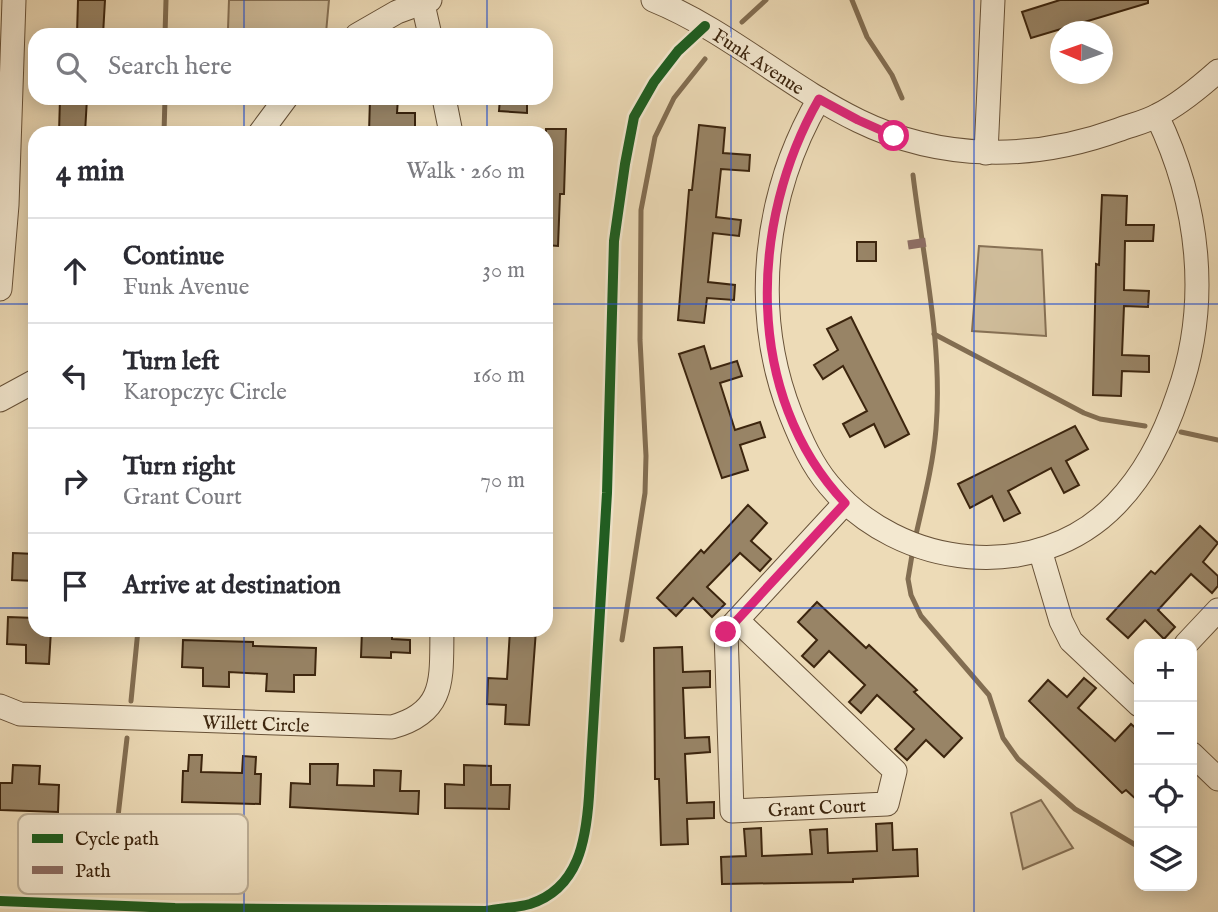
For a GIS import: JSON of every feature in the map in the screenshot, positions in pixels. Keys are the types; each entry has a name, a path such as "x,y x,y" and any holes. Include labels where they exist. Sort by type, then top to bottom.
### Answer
{"street":[{"path":"0,289 7,205 14,0"},
{"name":"Funk Avenue","path":"653,0 705,26 819,99 858,120 894,136 937,147 1014,154 1066,146 1096,138 1157,116 1218,71"},
{"path":"986,153 993,0"},
{"path":"369,28 397,12 425,1 429,28"},
{"path":"819,99 791,158 774,215 767,273 768,308 777,373 797,429 816,468 845,503 890,534 942,554 989,558 1040,550 1075,534 1104,515 1146,464 1183,381 1193,333 1208,293 1195,244 1187,196 1173,151 1157,116"},
{"path":"265,126 281,105"},
{"path":"445,105 450,126"},
{"path":"0,400 28,386"},
{"name":"Grant Court","path":"737,620 895,771 887,804 732,811 726,632 737,620 845,503"},
{"path":"1040,550 1061,621 1071,640 1134,697"},
{"path":"1191,639 1218,610"},
{"name":"Willett Circle","path":"0,706 20,714 391,727 414,718 425,710 437,693 440,684 442,637"},
{"path":"1197,759 1218,779"}],"shaded area":[{"path":"229,0 329,0 326,28 228,28"},
{"path":"979,246 1042,250 1046,336 972,331"},
{"path":"1041,800 1073,848 1023,869 1011,813"}],"building":[{"path":"78,0 105,0 103,28 77,28"},
{"path":"1060,0 1148,0 1148,3 1088,21 1050,21 1050,32 1031,38 1022,12"},
{"path":"60,105 87,105 85,126 59,126"},
{"path":"370,105 398,105 397,113 415,113 415,126 369,126"},
{"path":"499,105 527,105 527,113 499,111"},
{"path":"699,125 725,128 723,153 750,155 749,171 721,169 716,217 741,220 739,236 713,233 708,282 735,285 734,300 707,298 704,323 678,320 689,190 692,190"},
{"path":"553,129 566,129 564,194 560,194 558,246 553,246"},
{"path":"1102,195 1127,196 1126,225 1154,225 1153,241 1125,241 1124,290 1149,291 1148,307 1124,306 1122,355 1149,356 1149,372 1122,371 1121,396 1093,395 1096,264 1099,265"},
{"path":"857,242 876,242 876,261 857,261"},
{"path":"851,317 909,434 885,447 874,424 850,437 843,424 867,411 843,366 823,379 814,365 838,350 827,329"},
{"path":"704,346 711,369 737,361 742,376 720,383 735,430 760,422 765,437 740,445 748,470 722,478 679,354"},
{"path":"1075,426 1088,449 1066,461 1079,485 1064,493 1051,468 1008,491 1020,513 1004,521 992,496 970,508 958,484"},
{"path":"748,505 767,523 751,541 771,559 760,571 740,553 707,587 725,604 712,617 693,598 676,616 657,598 701,550 704,553"},
{"path":"1200,526 1218,543 1203,562 1218,576 1218,586 1212,593 1191,574 1158,610 1175,627 1164,639 1145,620 1128,638 1107,619 1151,571 1155,574"},
{"path":"13,553 28,554 28,581 12,580"},
{"path":"817,602 866,648 869,645 917,690 914,692 962,738 944,757 926,740 907,760 895,749 914,729 877,695 861,713 849,702 865,685 829,651 814,667 802,656 817,640 798,622"},
{"path":"8,617 28,618 28,637 51,637 49,664 26,663 26,645 7,644"},
{"path":"362,637 410,640 410,653 391,652 391,658 361,657"},
{"path":"510,637 535,637 529,725 505,724 506,705 487,704 488,678 507,679"},
{"path":"183,640 253,642 253,646 316,648 315,675 294,675 294,692 266,691 267,674 229,672 229,687 203,686 203,668 182,667"},
{"path":"682,647 683,672 710,671 710,687 683,688 685,738 709,737 710,752 685,754 687,803 714,802 714,818 687,819 688,844 661,845 659,779 655,779 654,648"},
{"path":"1084,678 1096,688 1078,708 1115,741 1131,724 1134,727 1134,797 1126,790 1122,793 1029,701 1048,680 1067,697"},
{"path":"189,755 202,755 201,772 242,773 243,756 256,757 255,774 261,774 260,804 182,802 183,771 188,771"},
{"path":"310,764 338,764 337,785 374,786 374,770 401,771 400,791 419,791 418,814 290,807 291,783 310,784"},
{"path":"13,765 40,766 39,784 59,785 58,812 0,810 0,783 12,783"},
{"path":"464,765 491,766 491,785 510,785 509,809 445,808 445,784 464,785"},
{"path":"892,823 893,850 917,849 918,876 853,879 853,882 722,884 721,857 746,856 744,829 761,828 762,856 812,854 810,830 827,829 828,853 877,851 876,824"}],"waterway":[{"path":"165,28 166,0"},
{"path":"742,22 766,0"},
{"path":"852,0 867,37 892,75 902,98"},
{"path":"622,640 645,493 646,456 640,340 641,210 655,137 674,98 705,59"},
{"path":"164,126 165,105"},
{"path":"913,175 937,365 933,457 915,539"},
{"path":"934,334 1084,413 1100,419 1145,426"},
{"path":"1181,432 1218,440"},
{"path":"913,549 908,579 911,595 921,616 989,695 1003,738 1018,759 1075,809 1134,844"},
{"path":"131,701 137,637"},
{"path":"118,814 127,738"}],"marked path":[{"path":"908,245 934,241"}],"cycle path":[{"path":"0,901 175,908 486,911 530,904 559,887 577,860 582,845 589,796 607,493 614,241 625,164 634,117 654,82 678,51 705,26"}],"route":[{"path":"726,632 845,503 816,468 806,449 777,373 771,340 767,273 770,238 791,158 819,99 894,136"}]}
